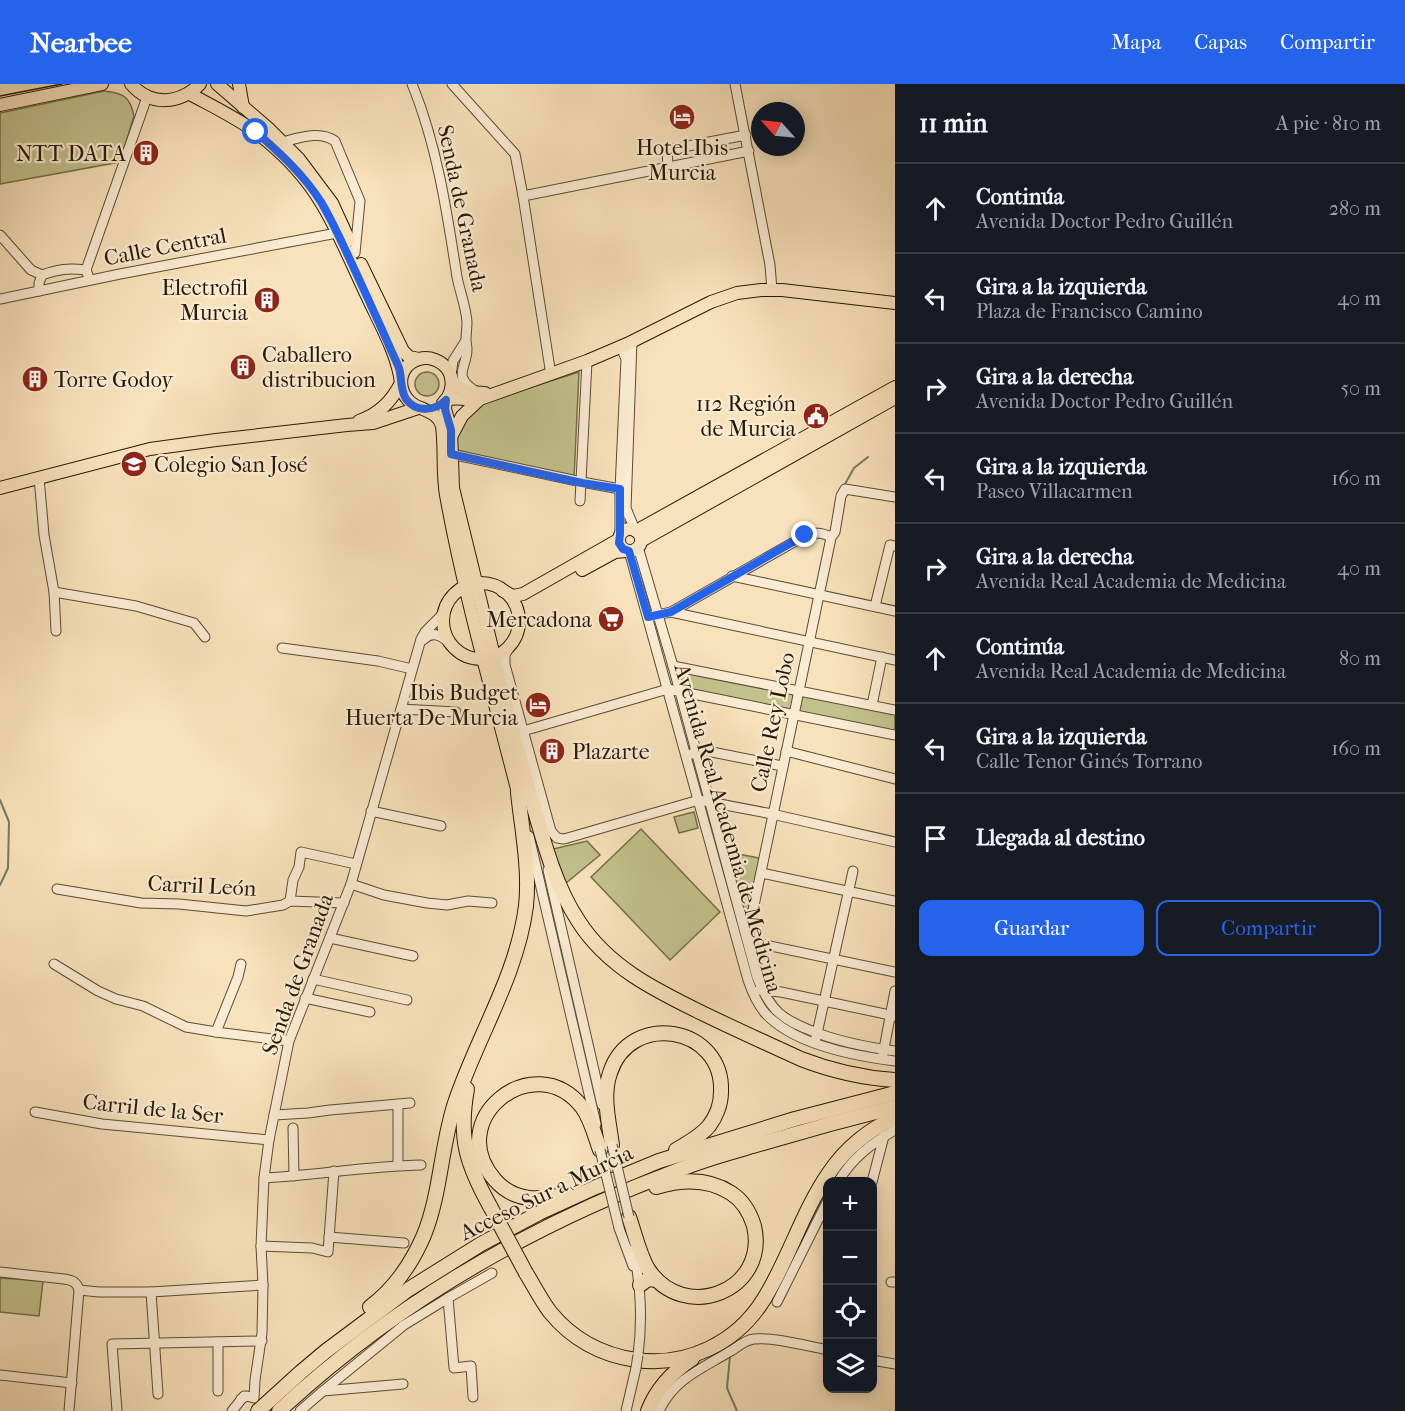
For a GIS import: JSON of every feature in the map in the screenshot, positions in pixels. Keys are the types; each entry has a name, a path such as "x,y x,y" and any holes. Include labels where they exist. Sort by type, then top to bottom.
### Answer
{"highway":[{"path":"523,792 527,867 526,907 510,969 467,1090 463,1131 473,1175 543,1302 559,1322 577,1337 617,1356 643,1361 670,1360 700,1353"},
{"path":"523,792 553,871 579,923 592,940 621,968 649,987 801,1059 849,1074 895,1080"},
{"path":"256,1407 330,1339 385,1294 410,1262 428,1224 456,1100 491,1019"},
{"path":"606,1147 607,1084 613,1065 621,1052 635,1040 658,1033 675,1034 696,1042 709,1053 719,1073 721,1098 714,1118 703,1132 659,1161"},
{"path":"596,1187 542,1199 527,1198 512,1193 498,1184 483,1162 480,1131 486,1114 504,1094 528,1086 549,1086 569,1095 585,1110 606,1147"},
{"name":"Acceso Sur a Murcia","path":"256,1407 409,1289 512,1227 596,1187 659,1161 795,1119 895,1093"},
{"name":"Acceso Sur a Murcia","path":"279,1411 337,1360 390,1319 442,1285 544,1228 591,1205 683,1168 818,1126 895,1107"},
{"path":"648,1411 663,1383 676,1370 732,1335 758,1308 814,1197 837,1162 866,1135 895,1118"},
{"path":"544,1228 637,1192 681,1181 697,1181 724,1189 741,1201 751,1218 755,1232 752,1259 735,1284 716,1294 705,1297 677,1294 657,1280 644,1261 629,1217"},
{"path":"640,1285 648,1280 657,1280"}],"main road":[{"path":"0,105 102,84"},
{"path":"131,84 147,97 162,101 190,94 200,84"},
{"path":"217,84 268,128 299,159 332,203 403,351 409,357 430,359 441,363 449,371 457,386 479,396"},
{"path":"239,84 243,107"},
{"path":"190,94 256,132 297,170 321,202 337,233 393,356 407,400 439,418 442,426 444,483 523,792"},
{"path":"0,488 157,448 367,424 380,422 408,410 433,408 453,398 470,400 551,375 587,361 721,298 744,292 772,290 895,303"},
{"path":"347,425 367,419 383,409 401,383 406,368 419,359"},
{"path":"451,376 452,386 445,409 450,424 453,488 465,536 471,585"},
{"path":"619,537 621,546 634,542 895,387"},
{"path":"451,438 462,416 479,396"},
{"path":"518,616 527,600 895,398"},
{"path":"502,590 514,603 518,616 519,625 512,642 505,651 489,658 477,659 466,656 452,645 444,626 444,615 453,596 471,585 482,583 493,585 513,596 523,594 619,537 627,529 634,542"}],"street":[{"name":"Senda de Granada","path":"412,84 427,126 467,320 465,342 467,350 462,377 479,396"},
{"path":"453,84 515,154 551,375"},
{"path":"735,84 770,265 772,290"},
{"path":"87,281 86,270 147,97"},
{"path":"282,142 319,135 330,137 335,141 360,201 356,253"},
{"path":"668,168 667,150 746,135"},
{"path":"523,196 749,151"},
{"name":"Calle Central","path":"0,299 337,233"},
{"path":"0,235 31,270 42,276"},
{"path":"39,291 42,276 56,270 70,268 86,270"},
{"path":"451,376 453,361 465,342"},
{"path":"619,537 627,344"},
{"name":"Avenida Real Academia de Medicina","path":"627,344 626,508 648,617 748,980 785,1018 818,1034 883,1054 895,1061"},
{"path":"580,501 587,361"},
{"path":"451,454 582,483 620,489"},
{"path":"39,477 44,535 54,592 56,632"},
{"name":"Calle Rey Lobo","path":"747,938 752,925 772,813 830,536 836,531 841,496 845,489 893,493"},
{"path":"648,617 671,612 808,534 815,532 830,536"},
{"name":"Avenida Real Academia de Medicina","path":"634,542 659,615 767,1015 779,1025 814,1043 842,1052 883,1054 895,1051"},
{"path":"876,606 893,545"},
{"path":"732,576 895,610"},
{"path":"54,592 136,606 194,623 206,637"},
{"name":"Senda de Granada","path":"256,1407 258,1361 262,1341 261,1246 264,1178 268,1140 289,1041 351,884 419,644 423,635 448,605"},
{"path":"671,612 895,660"},
{"path":"419,644 427,636 434,634 441,636 452,645"},
{"path":"512,642 504,662 551,831 558,839 699,800 772,813 895,842"},
{"path":"282,648 378,661 412,669"},
{"path":"872,705 882,657"},
{"path":"664,674 673,666 895,710"},
{"path":"523,731 668,689 895,735"},
{"path":"401,709 456,712"},
{"path":"687,759 696,750 702,750 783,766"},
{"path":"786,750 895,779"},
{"path":"523,792 606,1147 619,1228 640,1285"},
{"path":"371,811 441,826"},
{"path":"290,901 301,852 356,864"},
{"path":"814,1043 818,1034 853,871"},
{"path":"761,873 895,901"},
{"path":"351,884 384,895 427,903 447,905 468,901 492,903"},
{"name":"Carril León","path":"57,889 141,903 179,904 246,911 283,905 290,901 344,903"},
{"path":"741,915 743,919 748,920 752,915"},
{"path":"330,938 412,956"},
{"path":"747,938 756,943 895,972"},
{"path":"54,964 98,991 116,999 143,1006 186,1027 289,1041"},
{"path":"216,1032 241,964"},
{"path":"313,979 407,1000"},
{"path":"762,994 777,991 892,1015"},
{"path":"883,1054 895,991"},
{"path":"306,998 370,1012"},
{"path":"274,1115 410,1103"},
{"path":"398,1104 398,1165"},
{"name":"Carril de la Ser","path":"34,1112 102,1124 268,1140"},
{"path":"293,1128 294,1176"},
{"path":"842,1177 857,1157 870,1145 895,1130"},
{"path":"873,1177 884,1136"},
{"path":"606,1147 629,1217 640,1285 642,1318 638,1355 626,1411"},
{"path":"264,1178 398,1165 421,1165"},
{"path":"261,1246 312,1248 328,1252 334,1171"},
{"path":"777,1302 823,1210"},
{"path":"329,1237 404,1243"},
{"path":"0,1272 64,1279 74,1282 78,1287 99,1292 152,1292 263,1285"},
{"path":"300,1411 322,1390 404,1324 492,1273"},
{"path":"69,1411 78,1287"},
{"path":"152,1292 158,1394"},
{"path":"448,1298 454,1368 471,1366 473,1397"},
{"path":"659,1411 677,1384 749,1340 771,1340 823,1349"},
{"path":"117,1411 112,1344 262,1341"},
{"path":"218,1342 218,1391"},
{"path":"232,1411 249,1386 258,1361"},
{"path":"877,1361 895,1364"},
{"path":"0,1375 72,1383"},
{"path":"322,1390 403,1384"},
{"path":"241,1400 246,1396 256,1407"}],"green space":[{"path":"104,91 125,97 134,116 120,162 0,184 0,113"},
{"path":"427,372 436,375 439,384 436,393 427,396 418,393 415,384 418,375"},
{"path":"579,372 574,478 457,450 456,440 466,417 487,401"},
{"path":"673,666 895,710 895,735 680,691"},
{"path":"694,812 698,828 679,833 674,817"},
{"path":"641,829 720,912 670,960 591,877"},
{"path":"587,841 600,855 566,883 553,849"},
{"path":"723,851 764,859 749,920 746,920"},
{"path":"0,1278 43,1281 39,1316 0,1312"}],"waterway":[{"path":"845,484 854,468 868,457"},
{"path":"0,800 9,822 8,868 0,885"},
{"path":"730,1356 727,1388 737,1411"}],"tram line":[{"path":"0,96 62,84"}],"place":[{"name":"Hotel Ibis Murcia","path":"682,117"},
{"name":"NTT DATA","path":"146,153"},
{"name":"Electrofil Murcia","path":"267,300"},
{"name":"Caballero distribucion","path":"243,367"},
{"name":"Torre Godoy","path":"35,379"},
{"name":"112 Región de Murcia","path":"816,416"},
{"name":"Colegio San José","path":"134,464"},
{"name":"Mercadona","path":"611,619"},
{"name":"Ibis Budget Huerta De Murcia","path":"538,705"},
{"name":"Plazarte","path":"552,751"}],"route":[{"path":"256,132 297,170 321,202 339,236 398,366 404,396 414,406 423,409 433,408 446,400 445,409 451,430 451,454 582,483 620,489 618,540 623,549 629,551 648,617 671,612 805,535"}]}
